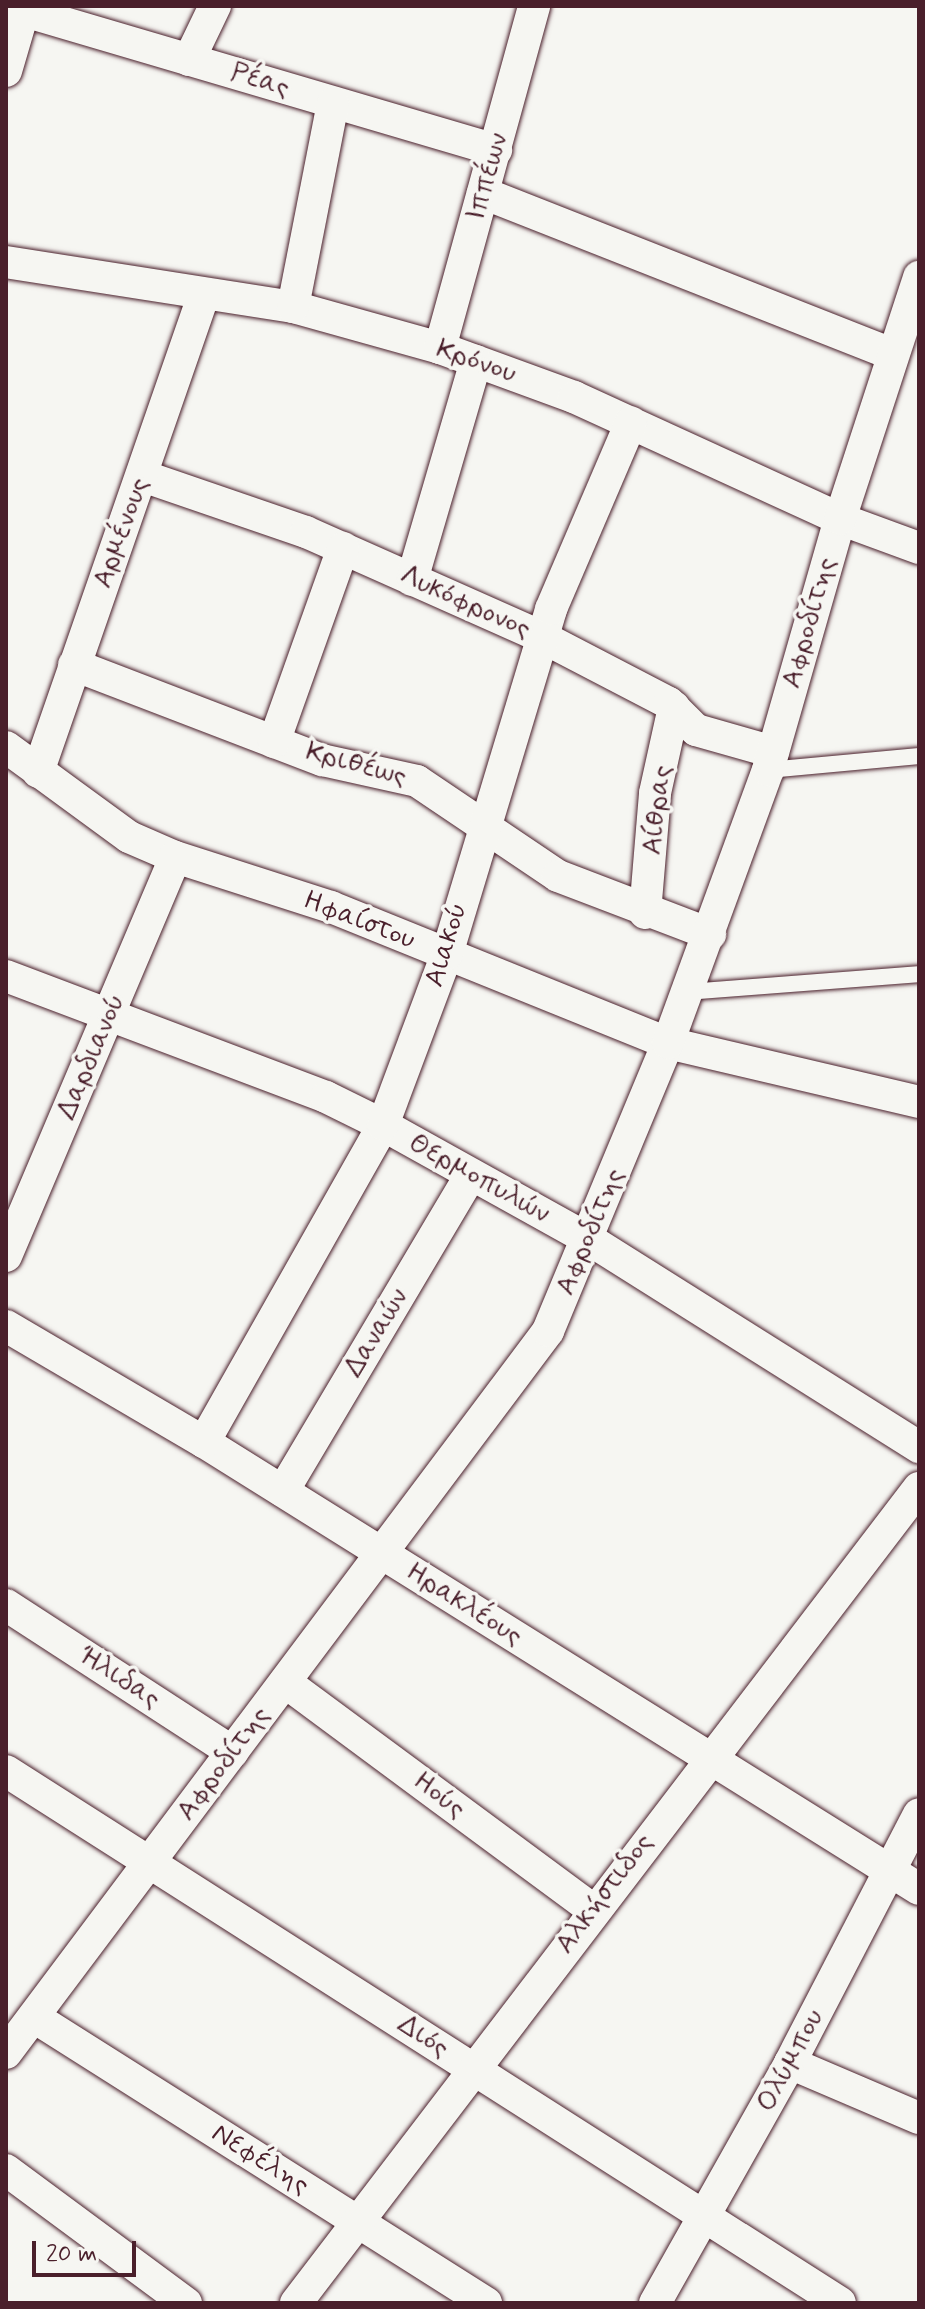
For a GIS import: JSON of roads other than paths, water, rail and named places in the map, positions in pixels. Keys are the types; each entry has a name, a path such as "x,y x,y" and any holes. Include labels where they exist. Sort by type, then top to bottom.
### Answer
{"street":[{"path":"189,60 215,6"},
{"name":"Ιππέων","path":"440,348 534,6"},
{"path":"6,71 18,9"},
{"name":"Ρέας","path":"18,9 496,150"},
{"path":"293,307 333,103"},
{"path":"483,193 892,354"},
{"name":"Κρόνου","path":"6,262 293,307 440,348 631,422 840,519 919,548"},
{"name":"Αφροδίτης","path":"6,2053 548,1331 590,1240 668,1043 771,761 840,519 919,277"},
{"name":"Αρμένους","path":"38,772 204,294"},
{"path":"412,580 476,361"},
{"name":"Αιακού","path":"204,1442 383,1125 447,954 482,827 542,637 631,422"},
{"name":"Λυκόφρoνος","path":"143,476 343,548 542,637 674,707 696,730 771,761"},
{"path":"274,742 343,548"},
{"name":"Κριθέως","path":"74,665 172,699 336,764 417,781 558,876 645,913 710,934"},
{"name":"Αίθρας","path":"645,913 655,793 674,707"},
{"name":"Ηφαίστου","path":"6,747 129,837 175,857 331,907 668,1043 919,1102"},
{"name":"Δαρδιανού","path":"6,1256 111,1016 175,857"},
{"name":"Θερμοπυλών","path":"6,976 326,1097 383,1125 590,1240 919,1447"},
{"name":"Δαναών","path":"283,1491 471,1175"},
{"name":"Ηρακλέους","path":"6,1326 204,1442 919,1889"},
{"name":"Αλκήστιδος","path":"296,2303 475,2071 592,1909 919,1488"},
{"name":"Ήλιδας","path":"6,1605 232,1752"},
{"name":"Ηούς","path":"285,1682 592,1909"},
{"name":"Διός","path":"7,1772 840,2303"},
{"name":"Ολύμπου","path":"655,2303 706,2218 790,2063 919,1814"},
{"name":"Νεφέλης","path":"34,2017 486,2303"},
{"path":"790,2063 919,2118"},
{"path":"6,2170 186,2303"}],"lane":[{"name":"Λυκόφρoνος","path":"771,761 919,756"},
{"path":"687,992 919,974"}]}
